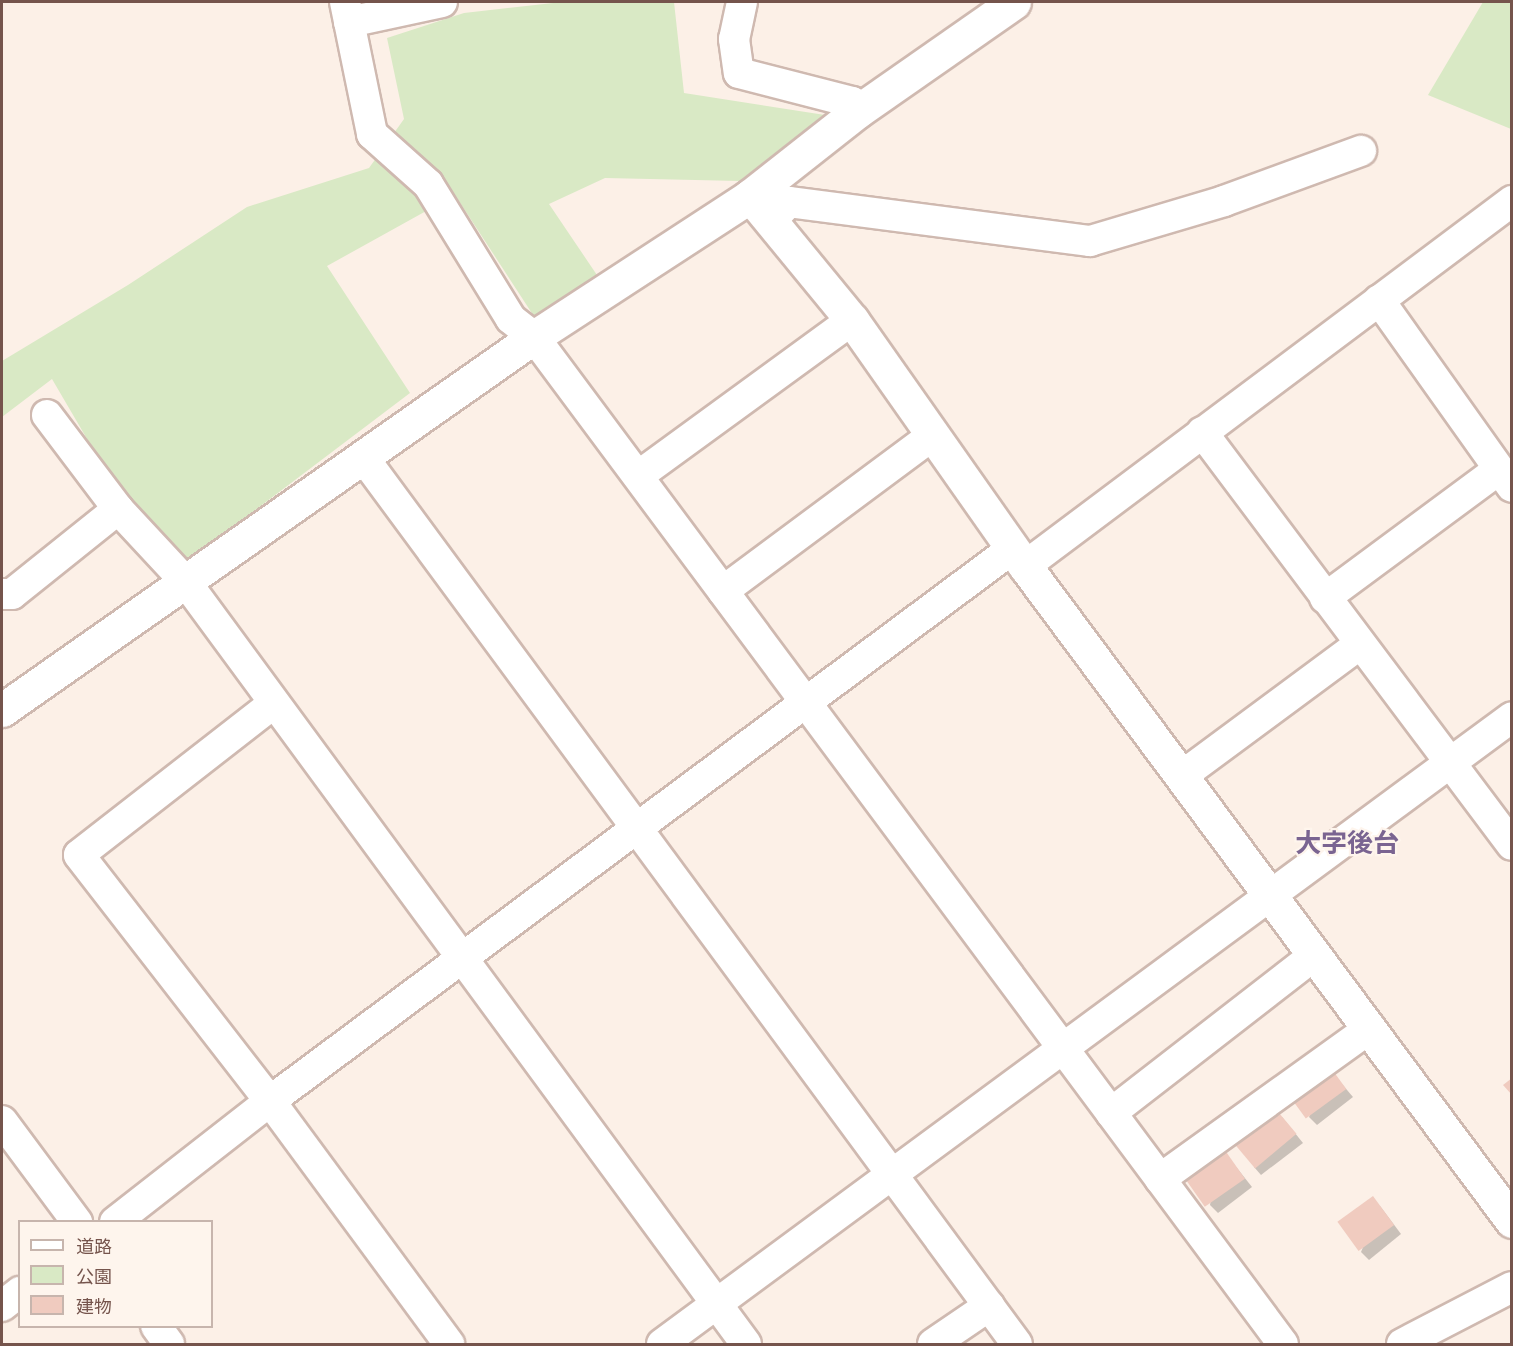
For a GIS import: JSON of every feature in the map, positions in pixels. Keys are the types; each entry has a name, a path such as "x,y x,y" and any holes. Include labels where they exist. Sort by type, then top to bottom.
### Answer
{"street":[{"path":"442,2 347,12 372,134 428,184 511,319 534,337 1283,1344"},
{"path":"742,2 735,39 739,73 852,102 858,111"},
{"path":"2,710 534,337 750,196 858,111 1014,2"},
{"path":"771,221 789,202 1090,241 1224,201 1361,151"},
{"path":"750,196 852,320 1019,558 1183,775 1512,1221"},
{"path":"116,1220 270,1101 806,703 1202,432 1512,201"},
{"path":"1325,598 1505,478 1379,300"},
{"path":"638,476 852,320"},
{"path":"47,415 118,509 185,582 746,1344"},
{"path":"1202,432 1512,846"},
{"path":"723,591 933,435"},
{"path":"363,457 1017,1344"},
{"path":"2,594 12,594 118,509"},
{"path":"1183,775 1360,644"},
{"path":"274,703 79,855 270,1101 449,1344"},
{"path":"662,1344 1512,717"},
{"path":"1111,1113 1315,955"},
{"path":"1160,1179 1370,1028"},
{"path":"2,1120 76,1220"},
{"path":"1402,1344 1512,1287"},
{"path":"2,1306 18,1294"},
{"path":"933,1344 989,1306"},
{"path":"157,1328 169,1344"}],"green space":[{"path":"562,2 674,2 684,93 825,115 740,181 605,178 549,204 601,281 537,321 455,195 327,266 410,393 184,564 114,485 52,379 2,417 2,361 128,285 247,207 369,168 404,119 387,38 464,13"},
{"path":"1483,2 1511,2 1511,129 1428,95"}],"building":[{"path":"1331,1068 1346,1089 1306,1118 1291,1097"},
{"path":"1512,1078 1512,1095 1503,1085"},
{"path":"1274,1107 1296,1134 1255,1169 1233,1142"},
{"path":"1222,1146 1245,1179 1205,1207 1182,1174"},
{"path":"1373,1196 1394,1225 1359,1251 1337,1222"}],"district":[{"name":"大字後台","path":"1347,843"}]}
